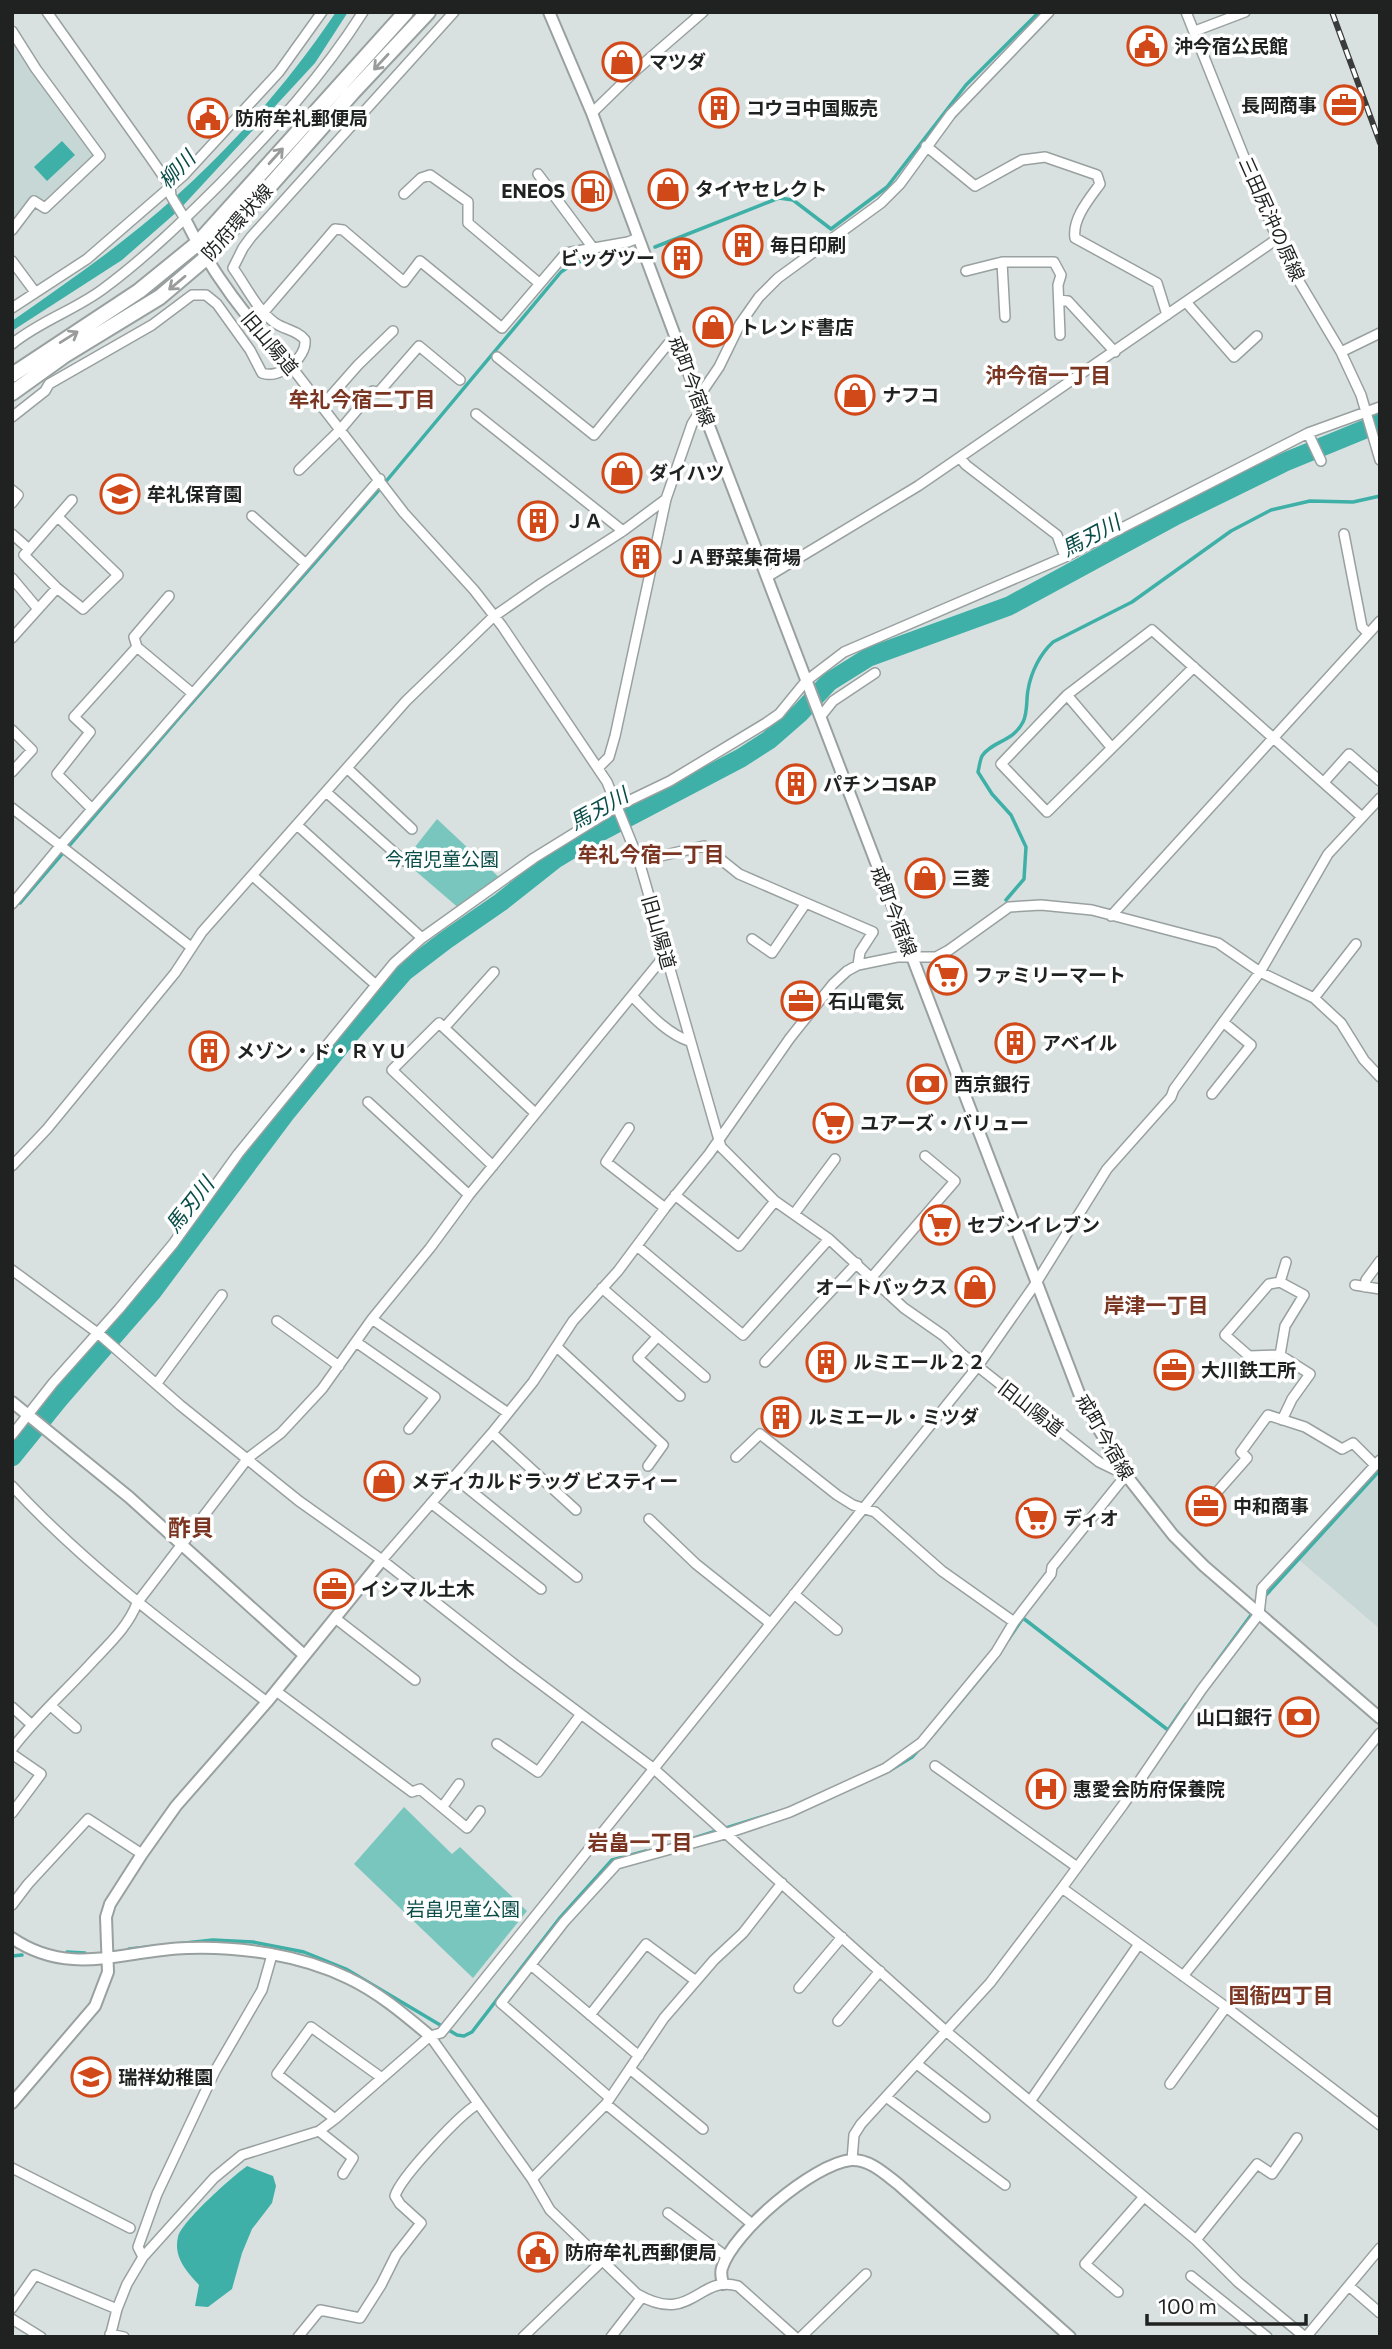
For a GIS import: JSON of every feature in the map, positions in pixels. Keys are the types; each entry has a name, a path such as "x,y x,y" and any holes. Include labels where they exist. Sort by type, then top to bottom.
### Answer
{"main road":[{"name":"防府環状線","path":"12,375 139,291 198,243 406,12"},
{"name":"防府環状線","path":"12,393 65,355 160,297 206,258 352,93 428,12"}],"street":[{"path":"47,12 170,191 183,216"},
{"path":"12,308 95,253 170,191 279,72 322,12"},
{"path":"12,344 62,311 103,289 183,216 304,95 335,56 363,12"},
{"path":"12,417 45,391 49,384 152,325 192,295 206,295 217,304 250,350 262,373 278,375 290,365 303,353 305,340 263,313 233,268 243,248 454,12"},
{"name":"戒町今宿線","path":"550,12 592,113 1082,1401 1126,1475 1173,1535 1259,1614 1380,1718"},
{"path":"592,113 635,71 703,12"},
{"path":"696,392 704,388 719,367 740,324 759,297 778,278 881,203 900,184 951,114 1049,12"},
{"name":"三田尻沖の原線","path":"1186,12 1277,239 1341,352 1367,414 1380,460"},
{"path":"1195,31 1245,12"},
{"path":"12,31 36,69 100,156 45,208 34,201 12,230"},
{"path":"926,146 975,186 1022,160 1045,157 1097,175 1100,184 1084,205 1074,232 1075,238 1157,283 1167,315"},
{"path":"538,174 593,248"},
{"path":"404,194 421,178 429,175 468,202 468,223 539,283"},
{"name":"旧山陽道","path":"183,216 213,272 247,317 290,365 404,513 474,590 557,705 607,782 639,861 721,1147 775,1201 828,1239 873,1277 904,1308 936,1329 978,1366 1099,1462 1126,1475"},
{"path":"263,313 335,229 343,230 404,282 420,261 502,328 565,253 638,238"},
{"path":"767,577 960,458 1277,239"},
{"path":"12,261 35,292"},
{"path":"966,271 1002,262 1054,262 1061,275 1058,285 1060,335"},
{"path":"1002,262 1005,317"},
{"path":"1059,300 1068,301 1115,352"},
{"path":"1186,302 1234,357 1257,336"},
{"path":"321,407 393,331"},
{"path":"1341,352 1380,333"},
{"path":"497,357 594,435 668,345 676,339"},
{"path":"299,470 340,430 373,391 378,393 419,346 460,380"},
{"path":"12,1435 173,1244 238,1154 394,963 422,938 523,865 619,808 670,782 766,723 844,652 1065,557 1309,436 1380,407"},
{"path":"598,768 609,757 615,736 666,499 692,424 696,416 704,413"},
{"path":"476,414 623,531"},
{"path":"1309,436 1320,460"},
{"path":"960,458 1057,535 1065,557"},
{"path":"12,904 380,479"},
{"path":"12,490 18,495 12,503"},
{"path":"12,1167 47,1129 175,973 202,932 406,701 493,617 623,531 666,499"},
{"path":"58,517 118,575 83,609 24,555 72,500"},
{"path":"252,516 306,564"},
{"path":"12,534 29,549"},
{"path":"1344,534 1363,627 1368,633"},
{"path":"12,578 38,609"},
{"path":"12,638 57,588"},
{"path":"169,596 134,637 137,647 192,693"},
{"path":"1111,916 1380,621"},
{"path":"1194,667 1047,812 1001,764 1067,695 1153,630 1362,817"},
{"path":"92,809 57,774 90,732 74,717 137,647"},
{"path":"820,714 833,701 875,673"},
{"path":"1067,695 1112,748"},
{"path":"12,730 32,750 12,772"},
{"path":"1324,782 1349,754 1380,781"},
{"path":"347,768 412,829"},
{"path":"326,792 404,861"},
{"path":"124,2337 110,2335 127,2284 143,2258 214,2178 242,2155 319,2130 430,2036 441,2032 978,1366 1036,1283 1107,1169 1171,1097 1174,1089 1259,972 1328,854 1380,798"},
{"path":"12,808 191,947"},
{"path":"297,825 422,938"},
{"path":"639,861 704,846 738,874 873,932 860,952 858,965"},
{"path":"253,876 376,985"},
{"path":"752,939 772,953 806,903"},
{"path":"12,2103 95,2006 107,1972 106,1917 110,1904 176,1805 267,1702 382,1560 492,1433 557,1348 573,1321 637,1246 719,1140 790,1038 833,984 847,971 858,965 897,957 936,957 1009,907 1041,905 1092,909 1218,943 1259,972 1314,998 1341,1023 1364,1060 1380,1077"},
{"path":"1314,998 1356,944"},
{"path":"12,1813 41,1774 12,1751 31,1724 114,1639 134,1612 137,1603 248,1458 281,1433 322,1389 372,1319 469,1195 666,954"},
{"path":"444,1028 494,972"},
{"path":"632,996 654,1018 689,1041"},
{"path":"1212,1094 1251,1045 1223,1022"},
{"path":"493,1166 392,1070 439,1023 535,1113"},
{"path":"368,1102 469,1195"},
{"path":"629,1128 606,1162 665,1208"},
{"path":"873,1277 955,1181 925,1156"},
{"path":"794,1214 835,1159"},
{"path":"675,1195 738,1246 775,1201"},
{"path":"637,1246 743,1335 828,1239"},
{"path":"1380,1261 1360,1286 1380,1289"},
{"path":"1280,1282 1286,1262"},
{"path":"765,1362 858,1264"},
{"path":"12,1270 99,1334 180,1405 299,1501 382,1560 653,1768 947,2032 1196,2240 1238,2282 1306,2337 1380,2248"},
{"path":"1280,1355 1285,1326 1304,1295 1280,1282 1269,1284 1225,1335 1249,1356 1280,1355 1310,1374 1292,1399 1282,1420"},
{"path":"603,1288 705,1377"},
{"path":"157,1383 222,1295"},
{"path":"372,1319 508,1413"},
{"path":"277,1321 339,1366"},
{"path":"658,1336 638,1358 680,1396"},
{"path":"356,1342 435,1397 409,1429"},
{"path":"557,1348 663,1445 648,1466"},
{"path":"12,1402 182,1544 304,1655"},
{"path":"852,2160 854,2134 860,2124 990,1983 1062,1888 1202,1689 1259,1614 1262,1588 1377,1462 1353,1443 1342,1449 1305,1427 1268,1415 1241,1452 1247,1458 1217,1492"},
{"path":"492,1433 576,1510"},
{"path":"736,1457 760,1434 837,1495 875,1512 942,1571 1014,1622"},
{"path":"752,2224 608,2101 502,2007 501,2003 564,1922 617,1864 725,1834 790,1812 886,1768 921,1743 996,1652 1014,1622 1051,1574 1052,1567 1126,1475"},
{"path":"454,1477 577,1577"},
{"path":"12,1486 42,1519 137,1603 267,1702"},
{"path":"431,1503 541,1589"},
{"path":"649,1519 696,1564 769,1623"},
{"path":"794,1594 837,1630"},
{"path":"335,1618 415,1679"},
{"path":"276,1691 412,1791 419,1789 467,1828 480,1811"},
{"path":"51,1706 76,1728"},
{"path":"12,1707 31,1724"},
{"path":"497,1744 538,1772 581,1714"},
{"path":"1184,1976 1380,1733"},
{"path":"935,1766 1077,1867"},
{"path":"443,1807 458,1784"},
{"path":"12,1905 88,1819 142,1854"},
{"path":"532,2179 608,2101 664,2018 714,1960 743,1933 782,1883"},
{"path":"1062,1888 1226,2007 1380,2124"},
{"path":"799,1988 842,1937"},
{"path":"14,1941 47,1956 63,1959 108,1959 186,1948 227,1949 272,1955 317,1966 348,1978 400,2012 430,2036 532,2179 550,2210 642,2297 659,2305 670,2305 689,2300 711,2287 723,2284 738,2286 795,2337"},
{"path":"590,2015 646,1944 696,1981"},
{"path":"1031,2100 1139,1944"},
{"path":"143,2258 138,2247 157,2194 215,2071 262,1990 272,1955"},
{"path":"531,1965 639,2056"},
{"path":"838,2021 880,1971"},
{"path":"1170,2084 1226,2007"},
{"path":"335,2119 277,2074 311,2027 382,2078"},
{"path":"917,2064 985,2117"},
{"path":"630,2069 703,2129"},
{"path":"886,2097 1005,2185"},
{"path":"298,2337 320,2310 360,2318 396,2255 421,2222 395,2196 397,2187 478,2104"},
{"path":"319,2130 353,2158 343,2174"},
{"path":"1196,2240 1257,2164 1272,2174 1297,2138"},
{"path":"723,2284 721,2271 727,2258 752,2224 785,2195 828,2168 852,2160 871,2164 898,2184 1070,2337"},
{"path":"12,2168 130,2228"},
{"path":"1118,2292 1086,2264 1143,2198"},
{"path":"668,2213 727,2258"},
{"path":"525,2336 602,2261"},
{"path":"801,2337 866,2274"},
{"path":"12,2308 35,2275 117,2309"},
{"path":"1191,2276 1266,2337"},
{"path":"1349,2286 1380,2313"},
{"path":"611,2337 642,2297"},
{"path":"12,2319 41,2337"}],"shaded area":[{"path":"336,12 348,12 315,63 179,210 122,260 12,331 12,321 125,239 213,162 290,75"},
{"path":"12,35 96,155 45,202 33,195 12,223"},
{"path":"62,141 75,155 47,181 34,167"},
{"path":"1380,1473 1380,1629 1299,1560"},
{"path":"247,2166 273,2176 276,2186 272,2203 252,2229 232,2289 208,2307 195,2306 199,2285 179,2258 178,2237 198,2210"}],"green space":[{"name":"今宿児童公園","path":"437,819 502,880 461,910 404,861"},
{"name":"岩畠児童公園","path":"404,1807 452,1854 460,1847 527,1911 473,1978 354,1864"}],"waterway":[{"path":"655,247 779,198 793,200 831,229 887,187 966,85 1039,12"},
{"path":"20,903 378,491 561,272 574,263 631,251"},
{"name":"馬刃川","path":"12,1457 152,1292 285,1114 351,1033 404,972 446,940 501,902 554,860 769,740 800,713 829,682 869,657 1009,606 1177,515 1285,462 1380,423"},
{"path":"1006,900 1024,879 1026,847 1011,815 992,794 978,772 981,758 986,751 1014,734 1023,722 1031,677 1048,647 1132,602 1231,531 1271,510 1310,501 1353,502 1380,496"},
{"path":"1265,1596 1380,1470"},
{"path":"1213,1667 1254,1611"},
{"path":"1008,1640 1023,1618 1168,1730 1186,1704"},
{"path":"932,1736 990,1666"},
{"path":"889,1771 912,1757 922,1746"},
{"path":"694,1838 774,1813"},
{"path":"129,1949 213,1940 253,1942 304,1952 346,1969 457,2035 464,2036 472,2032 559,1919 612,1860 646,1851"},
{"path":"67,1952 85,1953"},
{"path":"12,1956 22,1955"}],"railway":[{"path":"1332,12 1380,143"}],"place":[{"name":"沖今宿公民館","path":"1147,46"},
{"name":"マツダ","path":"622,62"},
{"name":"長岡商事","path":"1344,105"},
{"name":"コウヨ中国販売","path":"719,108"},
{"name":"防府牟礼郵便局","path":"208,118"},
{"name":"タイヤセレクト","path":"668,189"},
{"name":"ENEOS","path":"592,191"},
{"name":"毎日印刷","path":"743,245"},
{"name":"ビッグツー","path":"682,258"},
{"name":"トレンド書店","path":"713,327"},
{"name":"ナフコ","path":"855,395"},
{"name":"ダイハツ","path":"622,473"},
{"name":"牟礼保育園","path":"120,494"},
{"name":"ＪＡ","path":"538,521"},
{"name":"ＪＡ野菜集荷場","path":"641,557"},
{"name":"パチンコSAP","path":"796,784"},
{"name":"三菱","path":"925,878"},
{"name":"ファミリーマート","path":"947,975"},
{"name":"石山電気","path":"801,1001"},
{"name":"アベイル","path":"1015,1043"},
{"name":"メゾン・ド・ＲＹＵ","path":"209,1051"},
{"name":"西京銀行","path":"927,1084"},
{"name":"ユアーズ・バリュー","path":"833,1123"},
{"name":"セブンイレブン","path":"940,1225"},
{"name":"オートバックス","path":"975,1287"},
{"name":"ルミエール２２","path":"826,1362"},
{"name":"大川鉄工所","path":"1174,1370"},
{"name":"ルミエール・ミツダ","path":"781,1417"},
{"name":"メディカルドラッグ ビスティー","path":"384,1481"},
{"name":"中和商事","path":"1206,1506"},
{"name":"ディオ","path":"1036,1518"},
{"name":"イシマル土木","path":"334,1589"},
{"name":"山口銀行","path":"1299,1717"},
{"name":"惠愛会防府保養院","path":"1046,1789"},
{"name":"瑞祥幼稚園","path":"91,2077"},
{"name":"防府牟礼西郵便局","path":"538,2252"}],"district":[{"name":"沖今宿一丁目","path":"1048,376"},
{"name":"牟礼今宿二丁目","path":"362,400"},
{"name":"牟礼今宿一丁目","path":"651,855"},
{"name":"岸津一丁目","path":"1156,1306"},
{"name":"酢貝","path":"191,1528"},
{"name":"岩畠一丁目","path":"640,1843"},
{"name":"国衙四丁目","path":"1281,1996"}],"water label":[{"name":"柳川","path":"177,170"}]}
